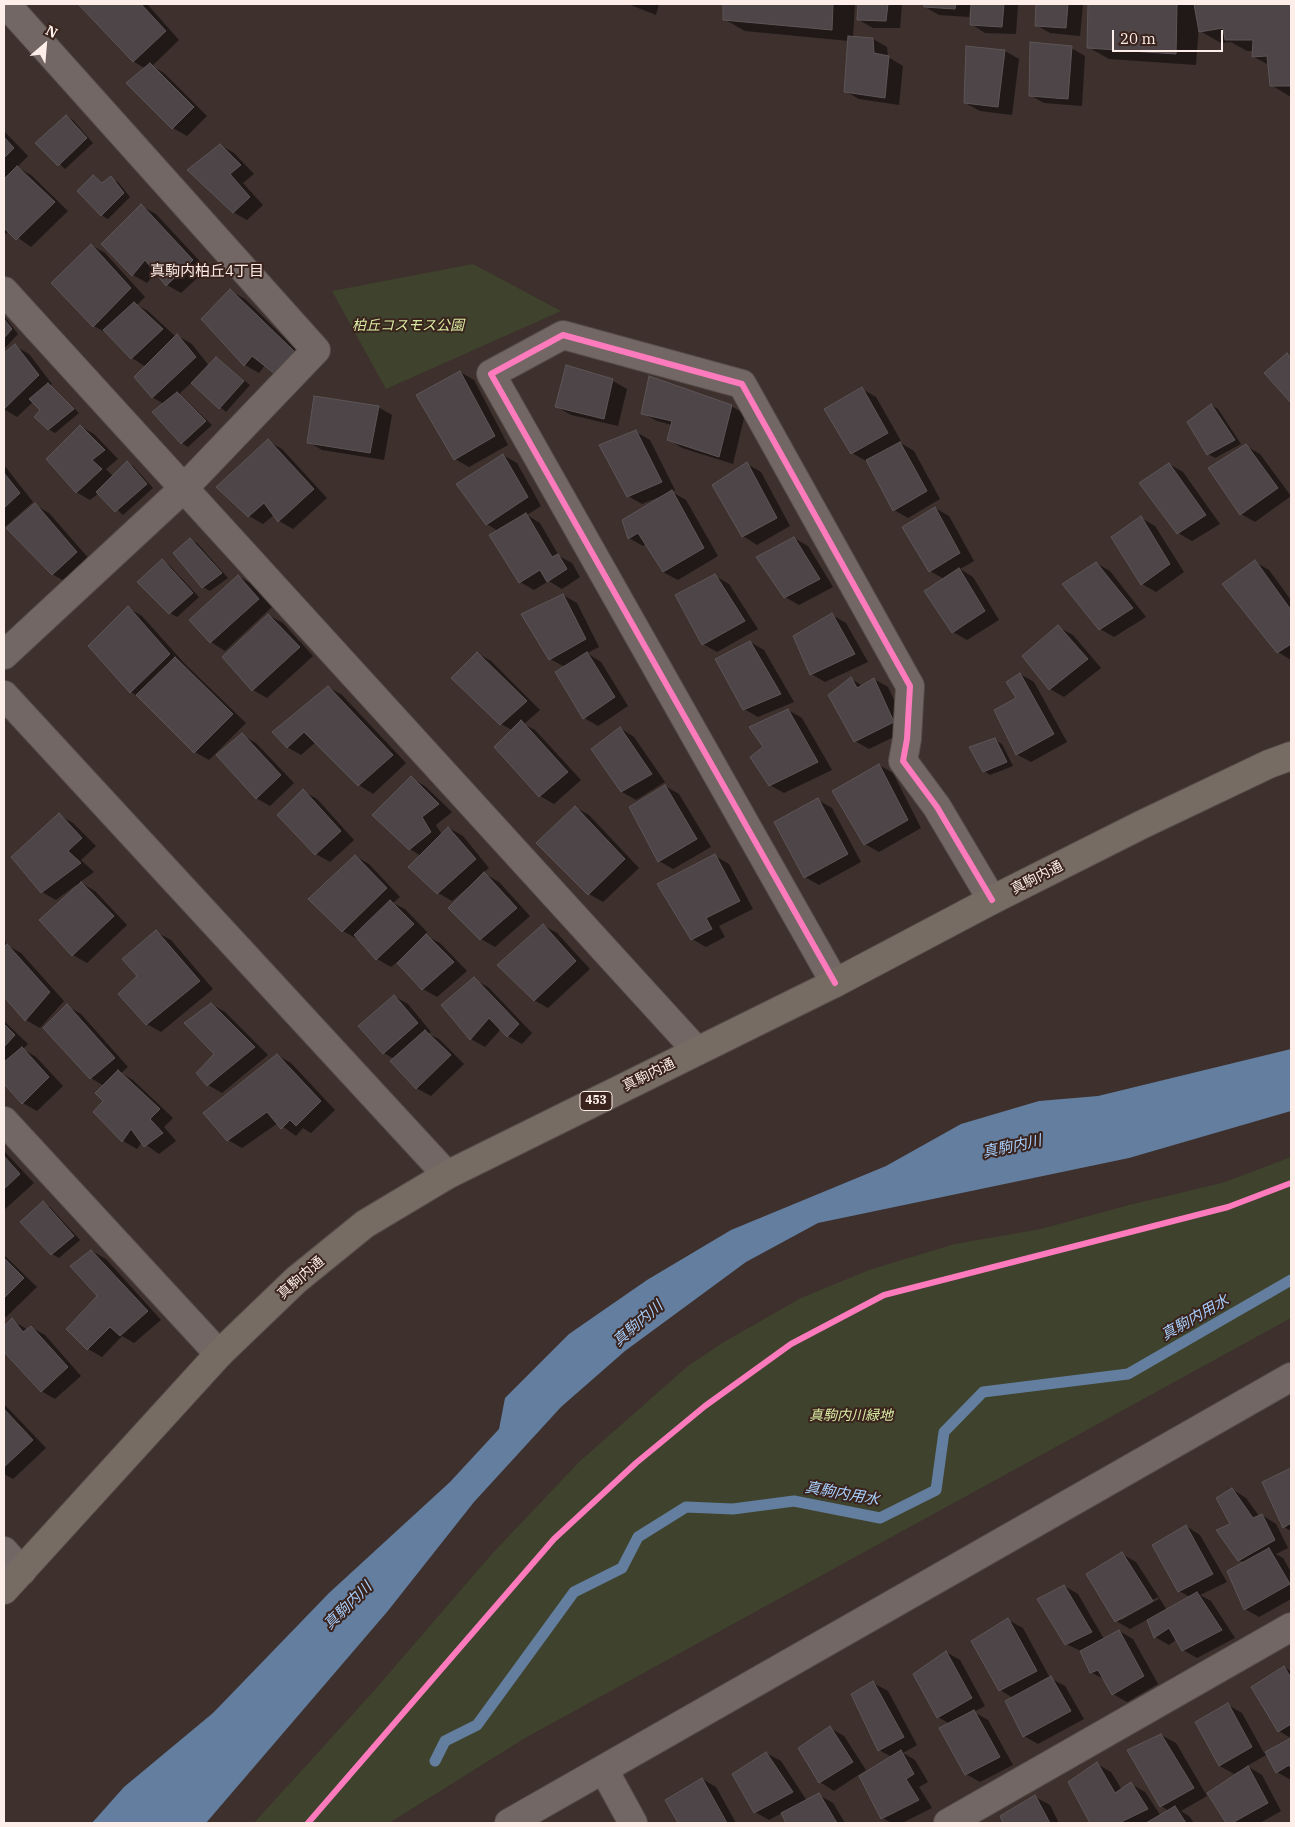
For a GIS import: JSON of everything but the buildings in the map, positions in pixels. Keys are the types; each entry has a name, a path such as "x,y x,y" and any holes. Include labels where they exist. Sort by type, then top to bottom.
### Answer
{"highway":[{"name":"真駒内通","path":"10,1571 219,1354 296,1280 365,1224 447,1175 835,984 992,900 1141,825 1291,756"}],"street":[{"path":"4,656 184,488 316,350 6,4"},
{"path":"4,291 697,1051"},
{"path":"835,984 492,374 563,335 742,384 910,686 907,740 903,761 937,807 992,900"},
{"path":"4,695 447,1175"},
{"path":"4,1121 219,1354"},
{"path":"509,1823 1291,1378"},
{"path":"948,1823 1291,1626"},
{"path":"604,1770 633,1823"}],"green space":[{"name":"柏丘コスモス公園","path":"473,264 561,311 386,389 332,291"},
{"name":"真駒内川緑地","path":"1291,1157 1291,1318 525,1738 389,1823 254,1823 373,1692 491,1555 579,1462 688,1366 724,1342 801,1298 869,1270 955,1244 1041,1229 1129,1205 1222,1183"}],"water":[{"name":"真駒内川","path":"1291,1049 1291,1111 1129,1158 818,1223 746,1262 625,1351 561,1407 474,1502 387,1612 206,1823 92,1823 124,1787 213,1713 329,1593 450,1482 499,1429 505,1398 569,1334 647,1280 731,1230 886,1166 961,1124 1039,1101 1098,1096"}],"waterway":[{"name":"真駒内用水","path":"435,1761 445,1741 477,1725 574,1592 622,1568 638,1537 686,1507 733,1509 794,1501 880,1518 936,1490 944,1432 983,1392 1128,1374 1291,1280"}],"cycle path":[{"path":"835,983 491,374 563,335 742,384 910,686 907,739 903,761 937,807 992,900"},
{"path":"308,1823 554,1539 636,1463 705,1406 791,1344 884,1295 1228,1207 1291,1183"}],"district":[{"name":"真駒内柏丘4丁目","path":"207,272"}]}
